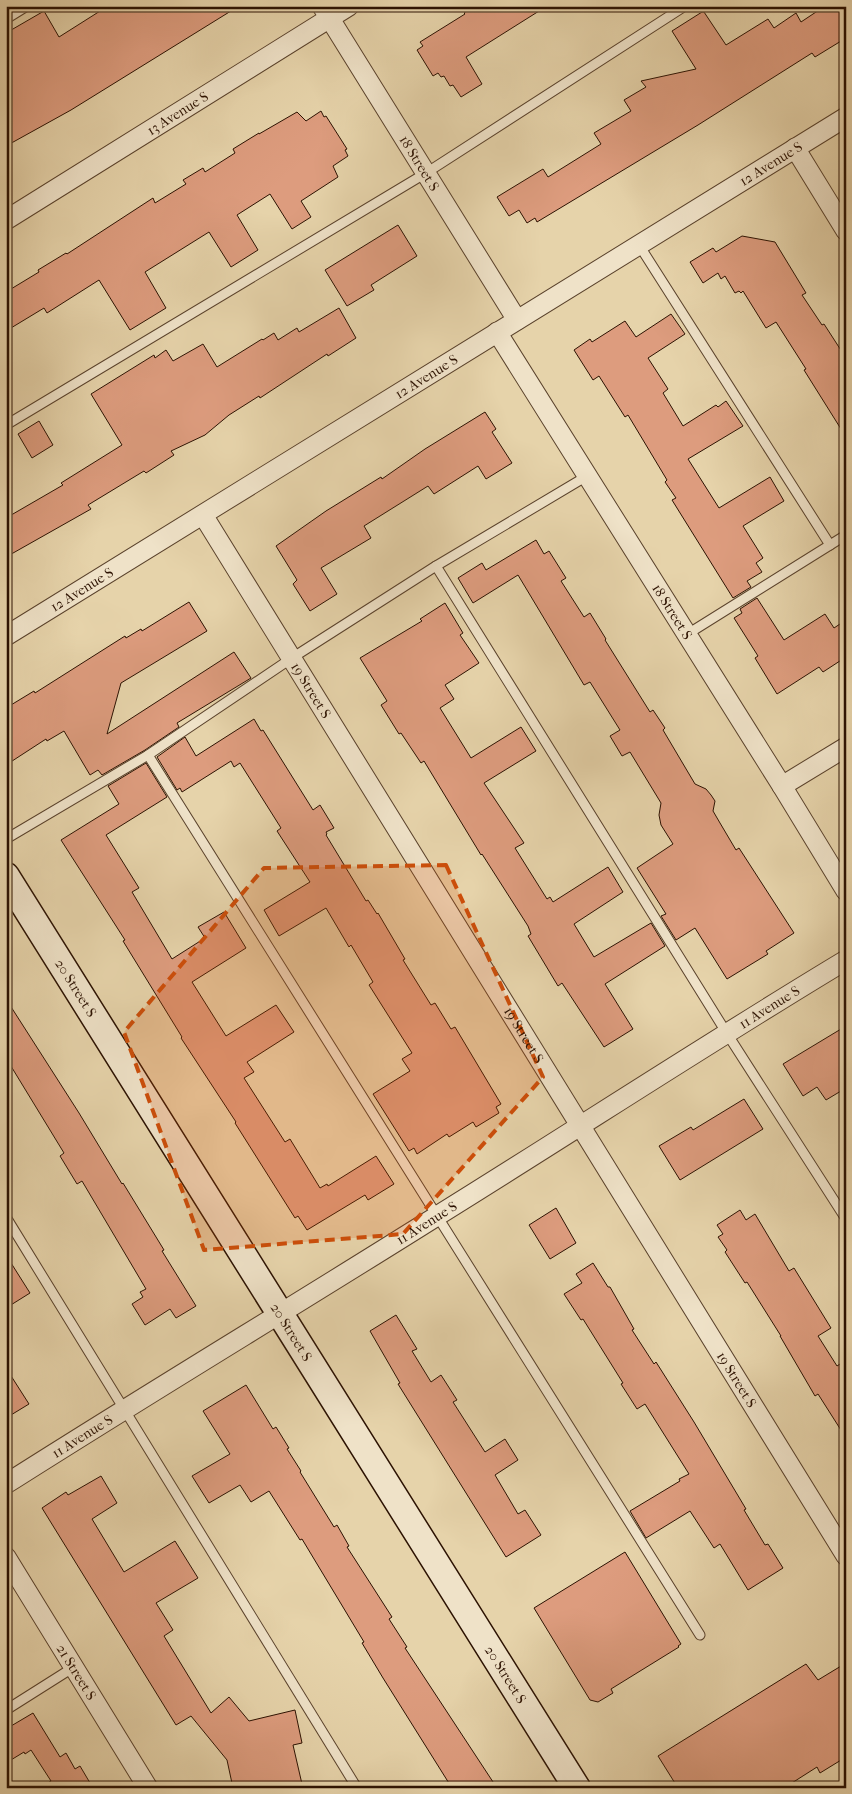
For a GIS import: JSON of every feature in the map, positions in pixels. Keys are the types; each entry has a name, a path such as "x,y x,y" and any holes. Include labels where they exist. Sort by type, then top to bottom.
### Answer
{"street":[{"name":"13 Avenue S","path":"6,220 326,12 349,6"},
{"name":"18 Street S","path":"326,12 517,320"},
{"name":"12 Avenue S","path":"6,636 846,117"},
{"path":"795,148 846,231"},
{"name":"18 Street S","path":"497,332 846,891"},
{"name":"19 Street S","path":"203,515 846,1556"},
{"path":"782,786 846,747"},
{"name":"20 Street S","path":"6,876 577,1788"},
{"name":"11 Avenue S","path":"6,1484 124,1408 437,1216 726,1032 846,960"},
{"name":"21 Street S","path":"6,1556 148,1788"}],"lane":[{"path":"6,19 27,6"},
{"path":"6,426 426,173 685,6"},
{"path":"639,244 830,545"},
{"path":"6,839 148,755 292,658 436,566 587,476"},
{"path":"686,635 846,535"},
{"path":"436,566 726,1032 846,1219"},
{"path":"148,755 700,1635"},
{"path":"6,1217 358,1788"},
{"path":"6,1710 74,1667"}],"highlighted area":[{"path":"446,865 543,1077 403,1234 204,1250 124,1032 264,868"}],"building":[{"path":"108,6 239,6 71,110 6,146 6,33 44,11 59,37"},
{"path":"473,6 547,6 466,57 482,84 461,97 453,85 450,86 444,76 441,77 438,73 433,76 417,50 423,46 420,42 465,14"},
{"path":"825,6 846,6 846,38 815,57 812,53 698,125 537,222 535,218 527,223 519,210 509,216 497,197 543,169 548,177 601,144 594,133 631,111 624,100 646,87 641,81 696,69 672,31 702,12 704,12 726,45 768,19 774,28 796,13 801,22"},
{"path":"321,111 347,149 345,150 348,156 333,166 338,177 301,201 311,217 292,229 270,194 237,215 258,250 231,267 209,232 145,272 166,308 130,330 99,280 47,313 44,308 6,331 6,292 153,198 155,203 186,184 183,180 203,168 205,172 235,153 233,149 259,133 297,112 306,121"},
{"path":"398,225 417,256 371,285 374,290 347,306 325,270"},
{"path":"742,236 775,242 806,293 802,295 846,358 846,437 776,322 766,328 743,291 735,293 725,276 721,279 718,273 703,283 690,262 713,248 716,252"},
{"path":"339,308 356,338 328,356 327,354 260,398 259,396 229,415 205,435 171,451 174,455 88,505 91,509 6,557 6,518 63,485 61,483 122,445 91,394 154,355 155,358 166,350 173,361 203,344 217,367 274,333 278,340 297,328 299,332"},
{"path":"671,314 685,334 648,358 668,389 663,393 683,426 716,405 718,407 726,401 743,426 688,459 719,508 770,477 784,501 743,526 763,558 756,563 762,572 747,581 751,587 733,598 672,500 676,498 665,482 667,480 628,415 625,417 599,376 593,380 574,350 590,339 592,342 625,321 636,337"},
{"path":"485,412 496,429 492,432 512,463 486,479 478,466 434,494 428,486 364,526 371,538 321,568 337,594 310,611 293,584 297,580 276,546 326,511 381,477 382,479 425,449"},
{"path":"39,421 53,445 32,458 18,434"},
{"path":"536,540 544,554 549,551 566,578 561,581 584,617 590,613 650,712 653,710 665,728 663,730 695,784 706,789 715,801 713,811 736,850 739,848 794,933 766,951 768,954 727,979 695,928 676,940 661,916 666,914 637,868 673,844 661,825 659,815 661,803 630,752 622,756 610,736 620,730 590,682 584,685 518,575 473,603 458,578 482,563 486,570"},
{"path":"757,598 784,640 825,614 834,628 846,620 846,657 823,672 819,667 777,694 755,658 758,656 734,618 742,613 740,609"},
{"path":"189,602 207,631 121,683 107,734 234,652 251,678 177,723 179,727 145,750 102,775 98,770 90,775 64,731 47,741 46,739 6,765 6,708 34,691 35,693 125,636 126,638 141,629 142,631"},
{"path":"445,603 463,633 460,635 479,663 445,685 454,699 440,708 471,758 521,727 536,751 484,783 524,843 515,848 547,899 550,897 553,902 608,867 623,892 574,924 594,957 651,923 665,946 605,984 633,1029 604,1047 562,983 558,986 528,936 531,934 528,926 481,855 424,761 421,763 401,733 399,734 381,705 387,701 360,658 422,621 420,619"},
{"path":"254,719 261,731 263,730 313,810 320,805 334,828 326,832 326,835 366,901 368,900 378,913 405,959 403,960 431,1005 435,1003 451,1029 455,1027 501,1104 496,1107 499,1113 476,1127 473,1122 449,1137 447,1134 417,1154 414,1148 409,1151 373,1094 410,1071 402,1059 412,1053 369,985 373,982 351,945 349,947 326,908 279,936 264,910 310,882 277,831 281,828 240,763 234,767 231,761 182,792 180,788 177,790 157,757 185,737 196,756"},
{"path":"146,763 167,797 106,835 139,888 132,892 172,959 205,938 198,927 224,912 246,948 192,982 226,1036 276,1005 294,1032 247,1062 254,1072 244,1078 285,1142 290,1139 320,1188 327,1184 328,1186 376,1156 394,1184 368,1200 365,1195 307,1230 298,1216 295,1218 236,1122 181,1038 123,941 125,940 61,840 119,804 108,786"},
{"path":"6,999 123,1183 196,1306 176,1318 170,1309 145,1325 132,1304 143,1297 140,1292 146,1289 82,1181 77,1184 60,1156 64,1153 6,1058"},
{"path":"846,1026 846,1088 826,1100 817,1087 803,1096 783,1064"},
{"path":"744,1099 763,1129 680,1180 659,1146 691,1127 693,1130"},
{"path":"556,1208 576,1243 550,1259 529,1225"},
{"path":"740,1210 746,1220 755,1214 789,1271 794,1268 831,1328 818,1336 837,1366 846,1360 846,1438 818,1394 815,1396 781,1336 747,1282 745,1283 725,1252 727,1250 718,1237 723,1234 717,1225"},
{"path":"6,1255 30,1293 6,1308"},
{"path":"593,1263 608,1287 610,1287 634,1329 632,1330 654,1364 656,1362 694,1422 746,1509 744,1510 765,1545 768,1544 783,1568 748,1590 720,1544 714,1548 690,1511 646,1538 630,1511 689,1474 645,1404 637,1409 583,1319 581,1320 564,1294 582,1283 576,1274"},
{"path":"396,1315 417,1349 412,1351 431,1382 441,1375 457,1400 453,1402 485,1452 505,1439 518,1460 495,1475 518,1514 525,1510 541,1535 506,1557 398,1384 400,1383 370,1331"},
{"path":"6,1368 29,1404 6,1418"},
{"path":"246,1385 273,1429 276,1427 289,1448 287,1449 300,1472 334,1527 337,1525 349,1546 347,1547 392,1617 389,1619 407,1647 405,1648 497,1788 452,1788 383,1678 362,1643 364,1642 302,1539 300,1540 269,1491 251,1502 240,1485 209,1503 192,1476 230,1454 203,1411"},
{"path":"101,1476 117,1503 92,1519 124,1572 175,1541 198,1578 156,1603 173,1630 164,1636 211,1713 229,1697 249,1721 295,1710 302,1743 293,1745 302,1784 283,1788 233,1788 227,1760 191,1716 176,1725 42,1508 66,1492 68,1495"},
{"path":"625,1552 681,1644 611,1689 613,1693 598,1702 590,1700 534,1608"},
{"path":"846,1663 846,1757 820,1773 817,1767 784,1788 678,1788 658,1756 806,1664 818,1680"},
{"path":"33,1713 60,1757 66,1753 75,1769 80,1766 93,1788 40,1788 51,1781 31,1750 6,1763 6,1729"}]}
